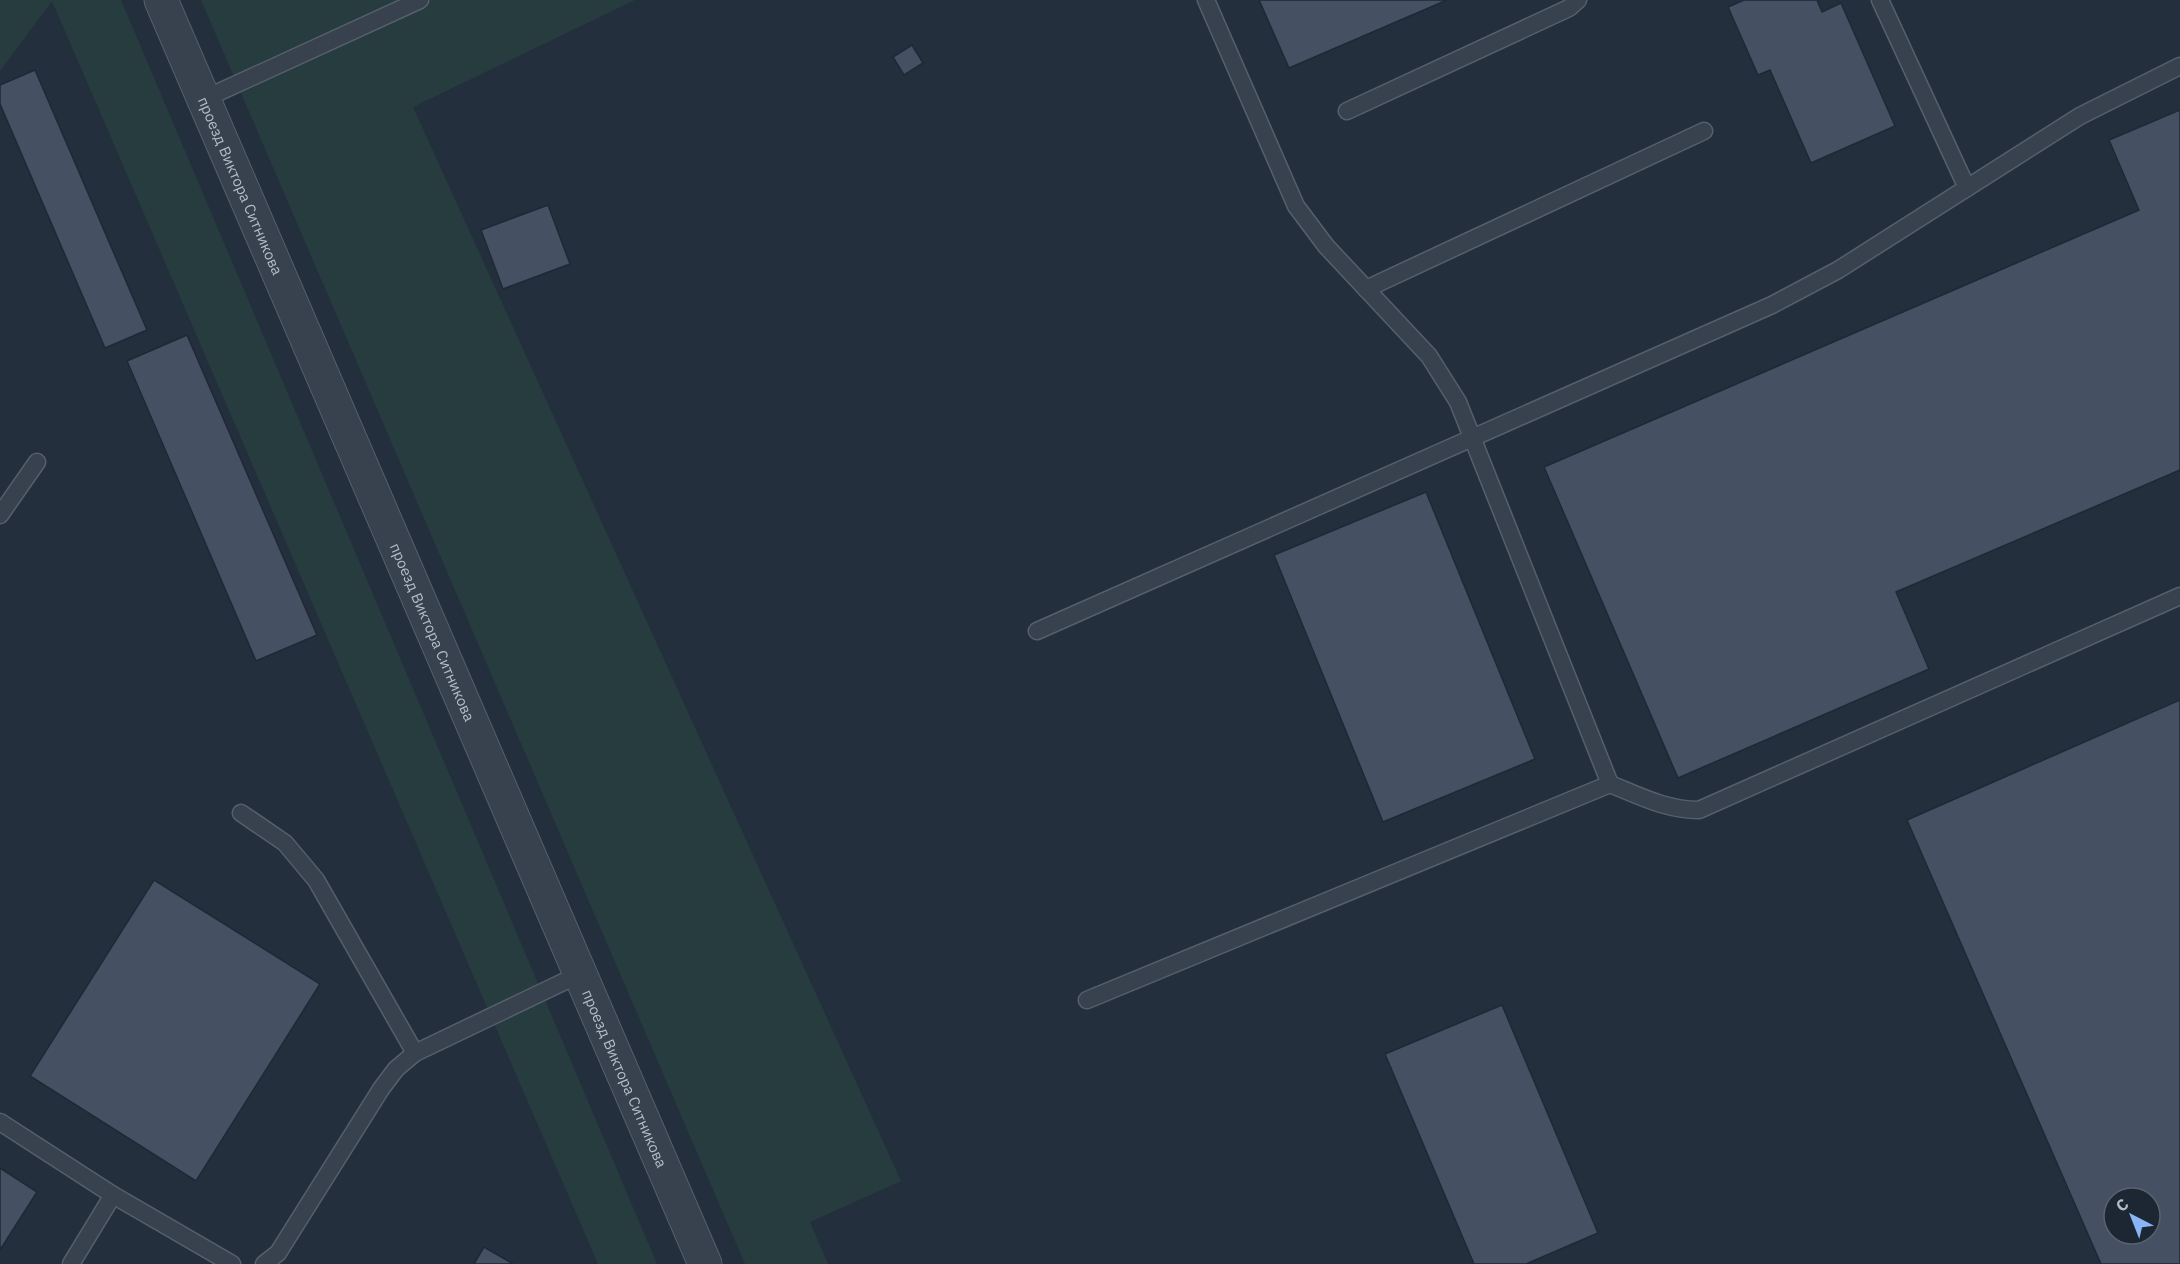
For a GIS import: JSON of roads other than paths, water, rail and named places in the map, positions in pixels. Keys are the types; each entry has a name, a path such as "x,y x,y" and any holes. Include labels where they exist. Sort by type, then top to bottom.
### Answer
{"street":[{"name":"проезд Виктора Ситникова","path":"161,0 705,1264"}],"lane":[{"path":"204,99 420,0"},
{"path":"1206,0 1296,206 1326,246 1429,356 1458,402 1610,783 1664,806 1678,810 1699,810 2180,596"},
{"path":"1347,111 1569,8 1578,0"},
{"path":"1880,0 1967,188"},
{"path":"1037,631 1781,300 1838,270 2080,116 2180,66"},
{"path":"1366,289 1704,131"},
{"path":"0,515 37,462"},
{"path":"1087,1000 1610,783"},
{"path":"241,813 285,843 316,880 415,1053"},
{"path":"264,1264 278,1252 396,1069 415,1053 580,974"},
{"path":"0,1122 113,1195 232,1264"},
{"path":"71,1264 113,1195"}]}
